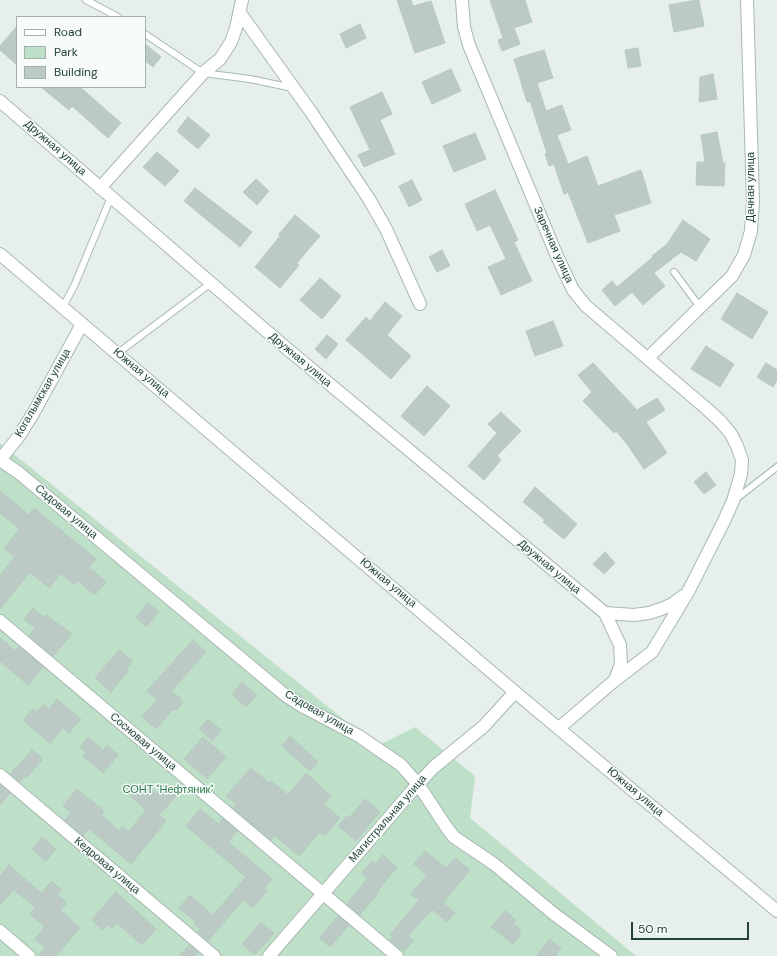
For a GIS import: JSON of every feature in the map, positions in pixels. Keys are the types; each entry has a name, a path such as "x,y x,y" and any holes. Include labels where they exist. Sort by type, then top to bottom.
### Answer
{"street":[{"path":"100,188 203,74 220,58 231,42 240,13 242,0"},
{"name":"Заречная улица","path":"462,0 464,27 469,44 573,290 586,306 707,409 731,434 742,460 742,474 733,501 688,592 652,652 614,681 560,728"},
{"name":"Дачная улица","path":"648,358 732,276 744,255 751,231 753,201 747,0"},
{"path":"240,13 336,148 372,205 386,229 420,304"},
{"name":"Дружная улица","path":"0,101 285,347 605,613 620,645 621,664 614,681"},
{"name":"Южная улица","path":"0,254 516,692 777,911"},
{"name":"Когалымская улица","path":"0,460 19,436 34,412 82,324"},
{"name":"Садовая улица","path":"0,460 25,478 285,695 302,706 360,736 400,765 418,784 454,837 494,864 554,914 611,956"},
{"path":"605,613 634,615 649,613 674,603 688,592"},
{"name":"Сосновая улица","path":"0,621 396,956"},
{"name":"Магистральная улица","path":"269,956 418,784 434,767 484,726 516,692"},
{"name":"Кедровая улица","path":"0,775 214,956"},
{"path":"0,931 29,956"}],"lane":[{"path":"86,0 116,16"},
{"path":"146,35 203,74 250,80 293,88"},
{"path":"63,307 75,284 110,196"},
{"path":"674,272 700,307"},
{"path":"118,353 211,283"},
{"path":"733,501 777,467"}],"green space":[{"name":"СОНТ \"Нефтяник\"","path":"0,443 377,746 415,727 475,776 470,818 636,956 0,956"}],"building":[{"path":"397,0 411,0 413,6 431,1 445,43 415,53"},
{"path":"490,0 525,0 532,22 514,28 520,44 502,51 498,40 503,38"},
{"path":"699,0 704,26 674,32 669,5"},
{"path":"360,24 366,38 346,48 340,34"},
{"path":"16,27 16,64 0,50 0,46"},
{"path":"146,45 161,57 153,67 146,62"},
{"path":"638,48 641,66 628,68 625,50"},
{"path":"544,50 553,78 537,83 546,111 562,105 571,130 557,135 568,164 587,156 598,186 641,170 651,203 614,215 620,231 588,243 568,192 564,194 554,164 549,166 545,154 547,153 530,101 527,102 514,59"},
{"path":"451,69 461,91 432,104 422,82"},
{"path":"713,74 717,99 699,102 700,77"},
{"path":"42,88 81,88 121,123 108,138 72,106 69,110"},
{"path":"382,92 392,114 380,120 395,154 364,167 358,155 370,150 350,107"},
{"path":"188,117 210,135 198,149 177,131"},
{"path":"717,132 723,163 725,163 724,186 696,185 697,162 705,162 701,135"},
{"path":"475,133 486,159 454,172 443,146"},
{"path":"157,152 179,171 165,186 143,167"},
{"path":"256,179 269,191 257,205 243,192"},
{"path":"412,180 422,200 409,207 399,186"},
{"path":"195,188 252,232 240,247 184,201"},
{"path":"495,190 518,240 514,242 532,281 501,295 488,267 506,259 490,225 477,231 465,204"},
{"path":"295,215 320,236 297,263 299,265 280,288 255,267"},
{"path":"683,220 710,239 696,261 681,252 654,273 665,286 643,305 632,292 615,306 602,290 612,281 617,287 653,257 652,256 667,244"},
{"path":"442,250 450,266 437,272 429,257"},
{"path":"320,278 341,296 322,319 300,300"},
{"path":"737,293 768,312 752,339 721,319"},
{"path":"385,302 402,316 387,335 411,356 391,379 346,340 366,317 370,321"},
{"path":"553,321 563,346 535,356 526,331"},
{"path":"327,335 338,344 326,359 315,349"},
{"path":"706,346 734,364 720,387 691,369"},
{"path":"593,363 637,410 657,398 665,410 646,422 667,453 644,469 616,431 614,433 583,401 592,392 578,375"},
{"path":"766,363 777,370 777,380 773,387 757,377"},
{"path":"427,386 450,406 424,436 401,416"},
{"path":"501,412 521,431 497,456 501,460 484,480 468,466 497,433 488,424"},
{"path":"706,472 716,485 704,494 694,482"},
{"path":"535,487 577,524 564,539 543,522 545,520 523,502"},
{"path":"0,491 29,515 34,508 96,559 89,567 106,582 95,595 78,581 74,585 61,573 49,588 30,572 0,609 0,575 15,557 4,548 20,529 0,513"},
{"path":"605,552 615,563 604,574 593,564"},
{"path":"148,603 159,612 146,627 136,618"},
{"path":"33,608 44,617 46,615 72,634 53,656 29,636 35,628 24,619"},
{"path":"0,638 16,651 19,647 43,667 28,685 0,661"},
{"path":"193,640 206,652 171,691 182,699 182,704 176,711 173,709 156,729 142,717 157,700 147,691"},
{"path":"119,650 133,661 127,668 129,670 111,692 95,678"},
{"path":"242,682 257,695 246,707 232,694"},
{"path":"57,699 81,719 69,733 63,728 50,743 23,720 33,709 37,712 43,704 49,709"},
{"path":"208,719 221,730 212,741 199,729"},
{"path":"290,736 318,762 310,771 282,746"},
{"path":"88,737 103,750 107,745 118,755 103,773 83,756 86,752 80,747"},
{"path":"203,737 226,757 207,779 184,759"},
{"path":"32,750 43,759 27,777 16,768"},
{"path":"15,768 25,776 20,782 11,774"},
{"path":"251,768 269,783 271,781 288,795 306,773 331,796 324,804 340,818 325,836 320,832 299,856 275,836 271,840 233,808 236,804 226,796"},
{"path":"142,782 157,794 165,785 177,795 159,815 166,821 131,864 89,829 83,836 65,820 71,813 63,806 77,789 104,811 101,815 119,831 122,827 128,832 146,810 130,796"},
{"path":"0,786 10,793 0,805"},
{"path":"365,799 380,812 356,841 338,826 347,816 349,818"},
{"path":"200,809 219,824 223,819 237,831 228,842 272,879 264,889 267,891 253,908 243,900 208,941 198,932 200,929 194,924 196,922 179,908 190,895 213,915 246,877 186,826"},
{"path":"42,837 56,849 46,861 32,849"},
{"path":"425,851 446,868 455,858 470,870 443,903 455,913 447,922 432,909 408,936 413,941 404,951 390,940 392,936 390,935 419,900 411,894 427,875 414,864"},
{"path":"383,855 397,867 376,893 377,895 360,915 347,904 368,878 362,873 372,861 376,864"},
{"path":"9,865 41,893 52,881 62,890 57,895 67,903 60,910 80,928 56,956 38,956 45,948 35,939 45,927 30,914 35,907 14,890 0,905 0,876"},
{"path":"116,892 156,929 142,945 117,923 112,929 108,925 103,930 92,920"},
{"path":"505,911 516,920 514,924 520,929 518,932 521,934 513,944 491,927"},
{"path":"338,916 349,925 330,947 319,938"},
{"path":"261,922 274,933 255,955 242,944"},
{"path":"550,939 561,948 555,956 536,956"},
{"path":"189,945 198,953 195,956 179,956"}]}
